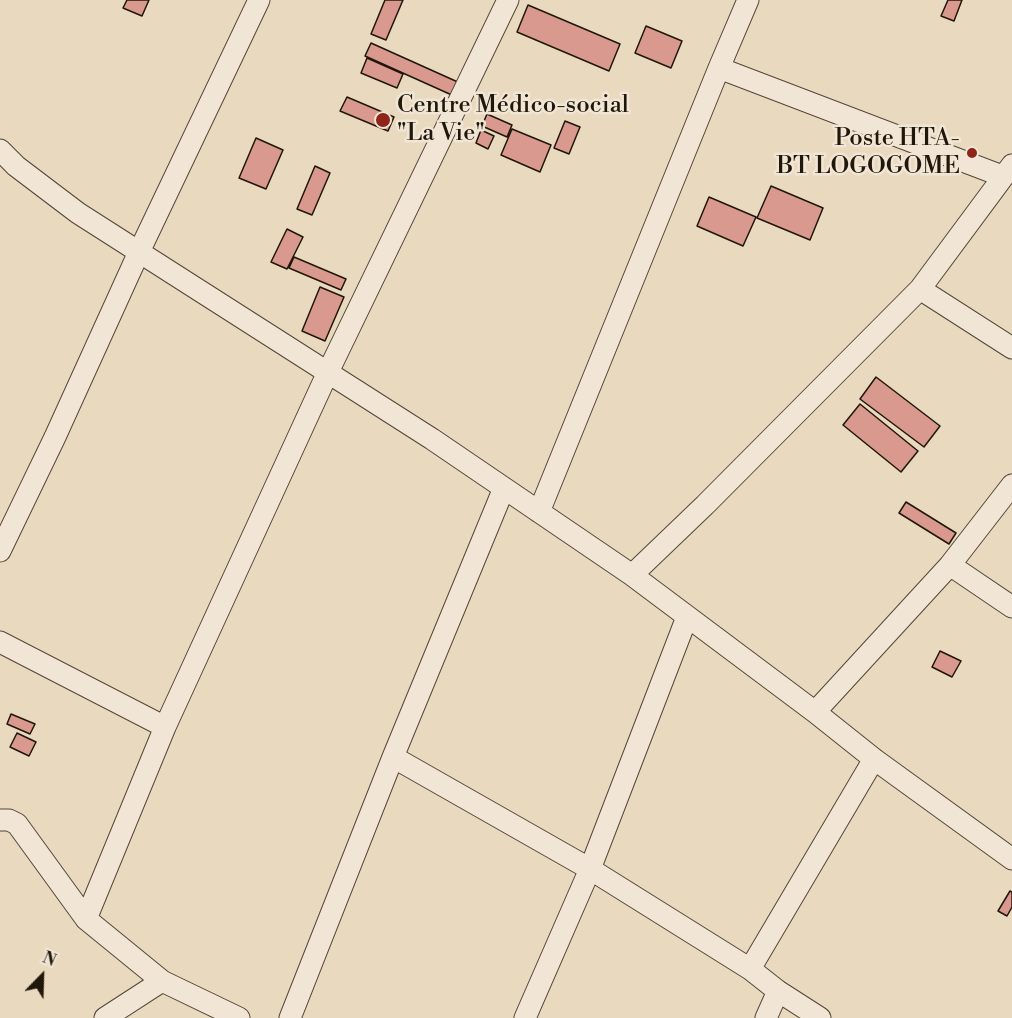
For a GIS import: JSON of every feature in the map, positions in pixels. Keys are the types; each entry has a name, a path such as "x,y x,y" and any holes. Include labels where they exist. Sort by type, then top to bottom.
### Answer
{"street":[{"path":"0,551 259,0"},
{"path":"86,919 165,727 328,372 508,0"},
{"path":"539,512 748,0"},
{"path":"632,575 920,289 1007,171 719,68"},
{"path":"0,150 16,166 78,213 432,439 632,575 874,759 1012,859"},
{"path":"920,289 1012,348"},
{"path":"815,712 950,565 1012,485"},
{"path":"290,1018 393,757 504,488"},
{"path":"950,565 1012,608"},
{"path":"525,1018 590,869 687,617"},
{"path":"0,642 165,727"},
{"path":"393,757 590,869 750,969 778,991 820,1018"},
{"path":"750,969 874,759"},
{"path":"0,820 9,820 17,824 86,919 162,981 239,1018"},
{"path":"105,1018 162,981"},
{"path":"766,1018 778,991"}],"building":[{"path":"127,0 149,0 142,16 123,8"},
{"path":"385,0 403,0 386,40 371,34"},
{"path":"948,0 962,0 954,21 941,16"},
{"path":"528,5 620,44 609,71 517,32"},
{"path":"646,26 682,41 671,68 635,53"},
{"path":"371,43 460,83 454,96 365,56"},
{"path":"367,58 403,74 397,88 361,73"},
{"path":"347,97 394,117 388,131 340,111"},
{"path":"487,114 512,125 507,137 482,126"},
{"path":"565,121 580,127 569,154 554,148"},
{"path":"512,129 551,145 540,172 501,155"},
{"path":"481,130 494,136 488,149 476,143"},
{"path":"256,138 283,150 266,189 239,178"},
{"path":"315,166 330,173 312,215 297,209"},
{"path":"771,186 823,208 810,240 757,218"},
{"path":"709,197 756,217 743,246 697,226"},
{"path":"287,229 303,237 287,269 271,262"},
{"path":"294,257 346,279 341,290 289,268"},
{"path":"320,287 344,297 325,341 302,331"},
{"path":"876,377 940,426 924,447 860,399"},
{"path":"860,404 918,451 901,472 843,425"},
{"path":"906,502 956,533 949,544 899,513"},
{"path":"940,651 961,661 952,677 932,667"},
{"path":"11,714 35,724 30,734 7,724"},
{"path":"17,733 36,742 29,756 10,747"},
{"path":"1010,891 1012,892 1012,907 1007,916 998,911"}],"place":[{"name":"Centre Médico-social \"La Vie\"","path":"383,120"},
{"name":"Poste HTA- BT LOGOGOME","path":"972,153"}]}
